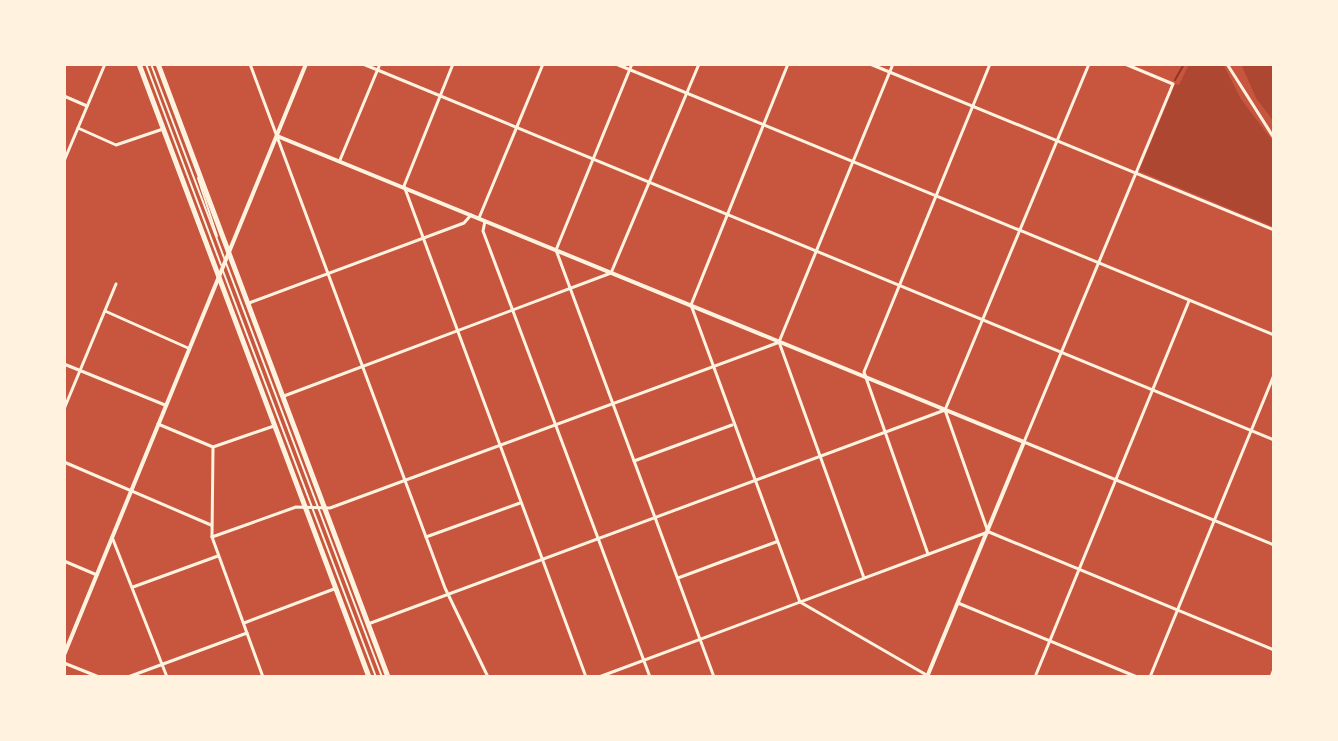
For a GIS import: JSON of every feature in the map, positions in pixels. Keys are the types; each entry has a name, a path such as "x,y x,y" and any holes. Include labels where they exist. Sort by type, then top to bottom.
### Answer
{"main road":[{"path":"139,64 217,279 369,677"},
{"path":"158,64 321,508 388,677"}],"street":[{"path":"64,161 105,64"},
{"path":"250,64 448,595 488,677"},
{"path":"64,654 306,64"},
{"path":"363,64 1274,440"},
{"path":"340,160 380,64"},
{"path":"453,64 404,186 586,677"},
{"path":"543,64 482,220 483,231 650,677"},
{"path":"616,64 1274,335"},
{"path":"632,64 556,250 714,677"},
{"path":"282,397 611,273 699,64"},
{"path":"788,64 691,305 800,602 928,677 1173,84 1125,64"},
{"path":"870,64 1274,230"},
{"path":"864,578 779,342 893,64"},
{"path":"928,554 864,377 990,64"},
{"path":"988,532 945,410 1089,64"},
{"path":"1227,64 1274,138"},
{"path":"64,96 87,106"},
{"path":"78,128 116,145 163,129"},
{"path":"277,136 1274,545"},
{"path":"248,303 464,223 471,215"},
{"path":"64,409 116,284"},
{"path":"1035,677 1189,301"},
{"path":"105,311 188,348"},
{"path":"212,537 304,506 321,508 405,481 779,342"},
{"path":"64,364 165,405"},
{"path":"1150,677 1274,375"},
{"path":"368,624 945,410"},
{"path":"157,424 213,447 274,426"},
{"path":"634,461 733,425"},
{"path":"213,447 212,537 263,677"},
{"path":"64,462 211,525"},
{"path":"426,537 520,503"},
{"path":"599,677 988,532 1274,650"},
{"path":"112,537 167,677"},
{"path":"678,578 776,542"},
{"path":"133,587 218,556"},
{"path":"64,561 97,575"},
{"path":"244,623 336,589"},
{"path":"958,603 1137,677"},
{"path":"128,677 247,633"},
{"path":"64,663 99,677"},
{"path":"1271,677 1274,669"}],"lane":[{"path":"146,64 376,677"},
{"path":"151,64 321,508 382,677"},
{"path":"190,150 220,249"}],"shaded area":[{"path":"1189,64 1223,64 1241,99 1274,143 1274,227 1139,171 1175,84 1179,85"},
{"path":"1241,64 1274,64 1274,122 1256,98"}],"waterway":[{"path":"1175,80 1184,64"}]}
